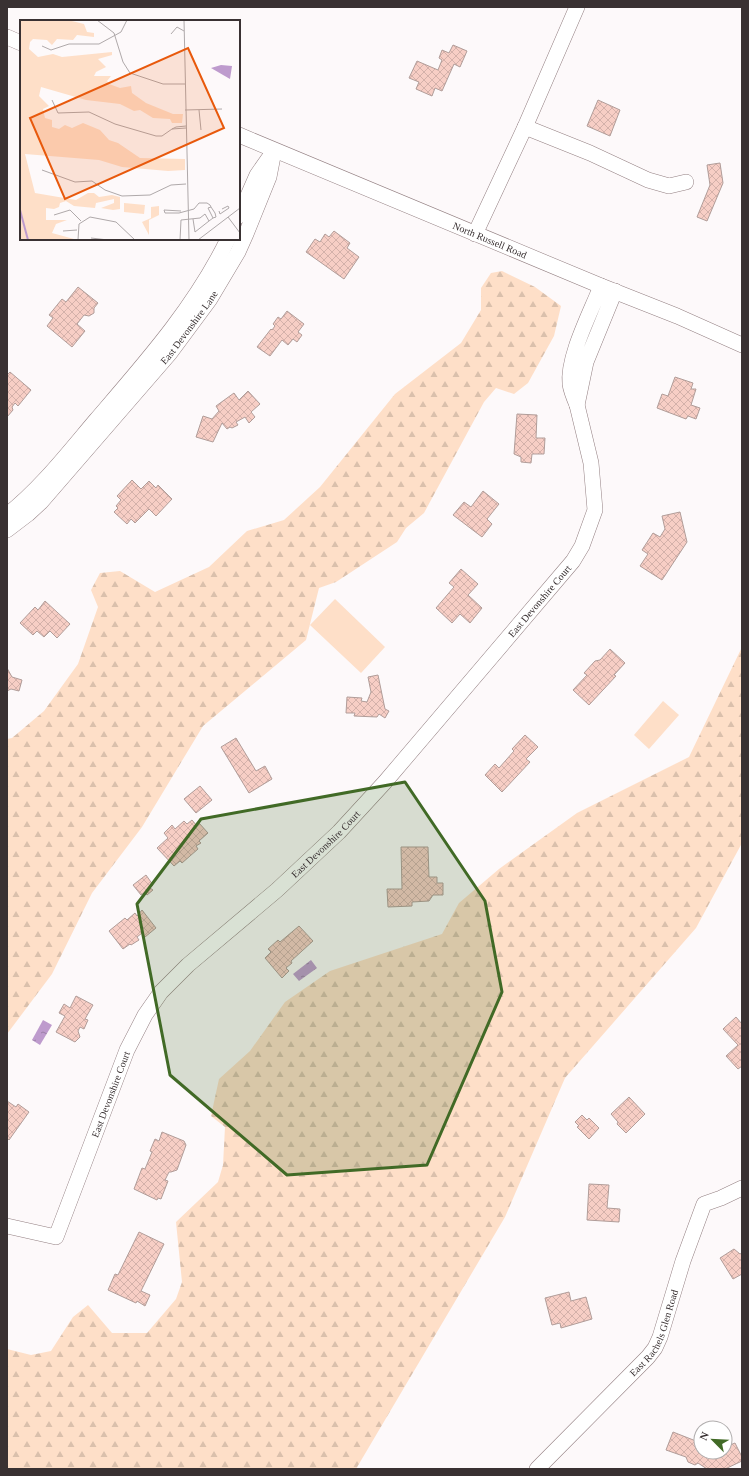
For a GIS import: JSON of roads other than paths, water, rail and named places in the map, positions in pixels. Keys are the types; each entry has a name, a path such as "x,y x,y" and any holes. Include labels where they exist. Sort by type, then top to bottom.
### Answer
{"street":[{"path":"475,234 525,127 577,7"},
{"path":"7,37 20,43"},
{"path":"525,127 590,153 648,180 669,186 686,182"},
{"name":"North Russell Road","path":"240,135 274,151 742,344"},
{"path":"240,214 257,175 274,151"},
{"name":"East Devonshire Lane","path":"7,530 20,521 41,502 144,385 195,321 221,282 246,234 269,177 274,151"},
{"name":"East Devonshire Lane","path":"7,515 24,501 44,480 153,353 200,290 227,240"},
{"name":"East Devonshire Court","path":"7,1226 56,1237 127,1050 145,1015 161,992 188,965 277,890 339,832 385,782 574,561 582,546 595,510 591,463 577,405 570,384 571,368 577,344 608,289"},
{"name":"East Rachels Glen Road","path":"537,1469 648,1357 655,1348 660,1337 683,1261 704,1204 742,1188"}],"water":[{"path":"311,960 317,968 299,981 293,974"},
{"path":"43,1020 52,1025 40,1045 32,1040"}]}
